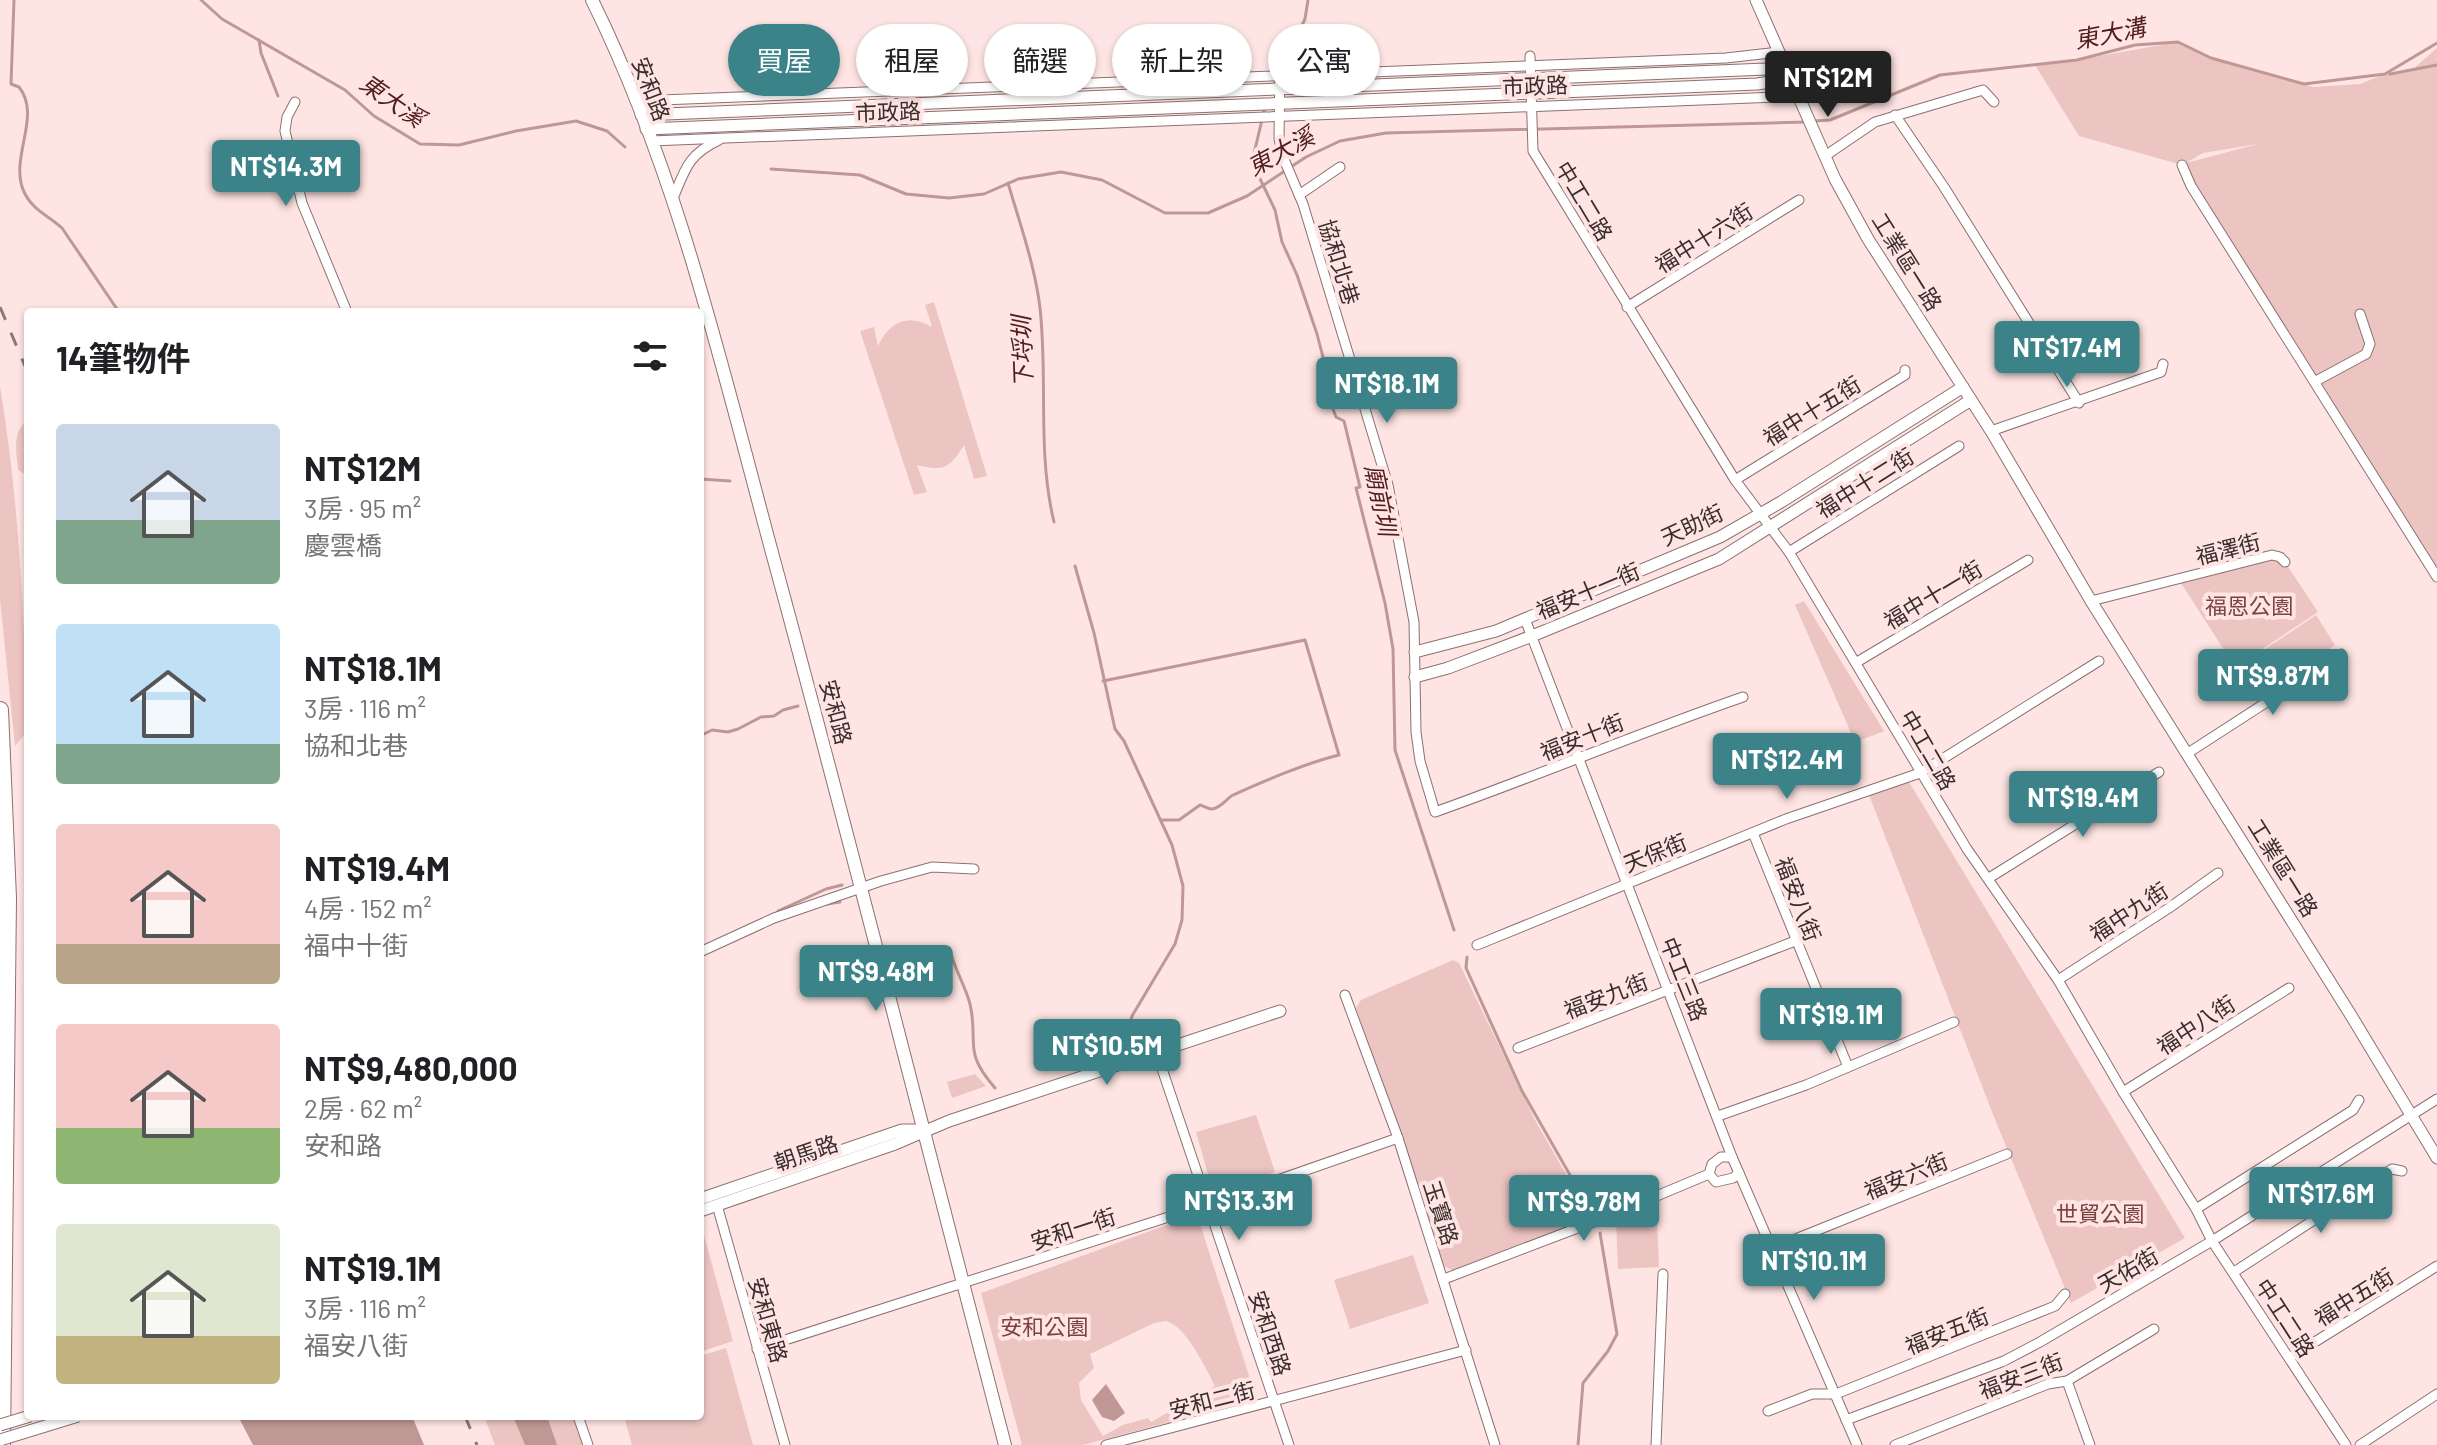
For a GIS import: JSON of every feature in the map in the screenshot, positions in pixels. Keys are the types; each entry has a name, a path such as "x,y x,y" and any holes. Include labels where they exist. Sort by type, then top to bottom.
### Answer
{"highway":[{"path":"0,710 8,898 1,1443"}],"main road":[{"name":"安和路","path":"592,0 641,115 672,201 709,322 793,626 1005,1445"}],"street":[{"path":"1756,0 1797,92"},
{"name":"市政路","path":"1380,69 1530,60 1758,56 1779,52"},
{"name":"中工二路","path":"1530,60 1533,151 1735,480 1789,552 1967,849 2058,980 2196,1209 2212,1241 2346,1445"},
{"name":"市政路","path":"1380,85 1785,66"},
{"name":"市政路","path":"635,101 1268,75"},
{"name":"市政路","path":"648,135 1279,103 1773,83 1791,79"},
{"name":"市政路","path":"641,115 1268,89"},
{"path":"1823,151 1875,122 1895,115 1983,90 1994,102"},
{"name":"市政路","path":"648,135 724,138 1777,97 1797,92"},
{"name":"工業區一路","path":"1797,92 1835,179 1868,239 1991,431 2091,601 2437,1158"},
{"name":"協和北巷","path":"1280,96 1279,139 1283,157 1298,190 1388,485 1414,622 1416,732 1420,761 1435,812"},
{"path":"295,102 287,117 285,131 302,203 345,308"},
{"path":"1895,115 1944,187 2079,403"},
{"path":"672,201 692,158 699,150 724,138"},
{"path":"2182,165 2191,186 2437,577"},
{"path":"1298,190 1340,167"},
{"name":"福中十六街","path":"1627,307 1799,200"},
{"path":"2316,381 2367,353 2370,344 2360,314"},
{"path":"1991,431 2079,403 2161,372 2163,364"},
{"name":"福中十五街","path":"1735,480 1905,375 1905,370"},
{"name":"天助街","path":"1415,652 1496,631 1720,537 1963,387"},
{"path":"1770,527 1971,400"},
{"name":"福中十二街","path":"1789,552 1959,446"},
{"name":"福安十一街","path":"1415,677 1448,668 1532,636 1719,559 1770,527"},
{"name":"福澤街","path":"2091,601 2272,555 2285,562"},
{"name":"福中十一街","path":"1857,662 2028,560"},
{"name":"中工三路","path":"1525,619 1732,1157 1857,1445"},
{"path":"2188,753 2341,654"},
{"name":"天保街","path":"1477,945 1786,819 1920,773 2099,661"},
{"name":"福安十街","path":"1435,812 1743,697"},
{"path":"1989,878 2159,772"},
{"name":"福安八街","path":"1753,833 1848,1067"},
{"path":"704,950 774,918 861,888 932,867 974,869"},
{"name":"福中九街","path":"2058,980 2218,873"},
{"name":"福安九街","path":"1518,1048 1795,941"},
{"name":"福中八街","path":"2123,1092 2289,988"},
{"name":"玉寶路","path":"1345,995 1398,1138 1495,1445"},
{"name":"朝馬路","path":"704,1210 895,1144 923,1130 1280,1011"},
{"path":"1718,1116 1848,1067 1954,1022"},
{"name":"安和西路","path":"1156,1051 1289,1445"},
{"name":"天佑街","path":"1846,1420 2004,1361 2212,1241 2437,1099"},
{"path":"2196,1209 2353,1110 2359,1100"},
{"name":"朝馬路","path":"704,1198 902,1130 923,1130"},
{"name":"安和一街","path":"757,1349 1209,1204 1398,1138"},
{"name":"福安六街","path":"1773,1248 2007,1154"},
{"path":"1709,1174 1712,1164 1721,1157 1732,1157"},
{"path":"2234,1272 2392,1169 2402,1171"},
{"path":"1709,1174 1716,1182 1733,1178 1739,1173"},
{"path":"1444,1279 1709,1174"},
{"name":"安和東路","path":"717,1205 785,1445"},
{"name":"福中五街","path":"2289,1358 2437,1266"},
{"path":"1656,1445 1663,1274"},
{"name":"福安五街","path":"1836,1394 2055,1306 2065,1294"},
{"name":"福安三街","path":"1895,1445 2048,1384 2067,1381 2154,1329"},
{"name":"安和二街","path":"1106,1445 1466,1350"},
{"path":"2067,1381 2090,1445"},
{"path":"1768,1411 1812,1394 1836,1394"},
{"path":"2360,1445 2437,1394"},
{"path":"0,1425 24,1418"},
{"path":"1,1443 67,1420"},
{"path":"579,1420 588,1445"}],"green space":[{"path":"2178,42 2211,58 2313,87 2360,84 2385,74 2412,70 2437,48 2437,577 2182,165 2079,136 2035,65","holes":["2258,144 2186,163 2203,153"]},
{"path":"934,302 987,476 974,479 964,445 955,459 945,466 917,465 927,492 914,495 860,331 874,327 878,346 888,331 900,322 915,321 932,327 925,305"},
{"path":"0,386 16,515 24,644 24,735 15,746 0,599"},
{"path":"23,425 24,474 18,470 16,449 17,436"},
{"name":"福恩公園","path":"2272,555 2285,562 2318,612 2235,667 2179,580"},
{"path":"1804,601 1885,731 1855,742 1795,605"},
{"path":"2316,615 2335,645 2263,694 2243,664"},
{"name":"世貿公園","path":"1901,779 1909,782 2185,1238 2071,1303 1996,1122 1869,795"},
{"path":"1453,960 1459,963 1535,1120 1587,1211 1584,1219 1454,1271 1444,1266 1356,1008 1361,1000"},
{"path":"975,1074 986,1086 952,1098 947,1082"},
{"path":"1256,1115 1275,1172 1220,1190 1211,1185 1196,1132"},
{"name":"安和公園","path":"1194,1217 1199,1221 1254,1391 1253,1397 1248,1401 1083,1445 1022,1445 981,1293","holes":["1166,1321 1173,1324 1194,1348 1215,1386 1151,1422 1148,1418 1123,1425 1103,1436 1081,1400 1079,1383 1094,1368 1090,1354 1154,1323"]},
{"path":"1657,1219 1659,1267 1618,1269 1616,1221"},
{"path":"704,1235 733,1341 704,1351"},
{"path":"1413,1255 1429,1303 1350,1329 1334,1280"},
{"path":"726,1348 753,1445 632,1445 625,1420 704,1420 704,1355"},
{"path":"486,1420 577,1420 586,1445 495,1445"}],"shaded area":[{"path":"1106,1384 1125,1413 1114,1421 1102,1417 1092,1400"},
{"path":"240,1420 414,1420 424,1445 253,1445"},
{"path":"515,1420 548,1420 557,1445 525,1445"}],"pier":[{"path":"3,858 24,890 24,1117 0,1087"}],"waterway":[{"path":"14,0 11,84 19,87 28,112 20,167 25,194 37,209 62,228 116,308"},
{"name":"東大溪","path":"201,0 222,19 345,90 374,116 420,144 459,145 576,121 607,131 625,147"},
{"name":"廟前圳","path":"1303,24 1308,0"},
{"path":"259,40 278,96"},
{"name":"東大溝","path":"1814,121 1830,120 1940,75 2077,60 2135,45 2178,42 2211,58 2304,84 2385,74 2437,43"},
{"path":"2390,74 2437,65"},
{"name":"廟前圳","path":"1265,107 1252,162 1275,210 1282,242 1317,334 1325,365 1328,396 1336,417 1344,421 1393,649 1395,750 1454,930"},
{"name":"東大溪","path":"771,169 860,175 906,194 949,198 984,194 1018,179 1061,172 1102,180 1165,213 1208,213 1247,196 1306,157 1340,141 1386,133 1806,122"},
{"name":"下埒圳","path":"1008,183 1038,292 1044,442 1054,522"},
{"path":"704,479 730,481"},
{"path":"1075,566 1094,633 1115,729 1124,741 1172,845 1183,886 1182,920 1175,944 1132,1016 1130,1041"},
{"path":"1103,681 1305,640 1339,755 1233,795 1215,808 1200,805 1179,820 1161,820"},
{"path":"704,734 712,730 728,732 761,717 774,716 798,706"},
{"path":"778,911 842,885"},
{"path":"827,904 840,902"},
{"path":"950,950 970,1004 975,1055 995,1088"},
{"path":"1467,957 1466,968 1522,1091 1582,1196 1596,1214"},
{"path":"1578,1445 1583,1383 1617,1334 1600,1233"}],"railway":[{"path":"0,307 24,364"},
{"path":"467,1420 477,1445"}]}
